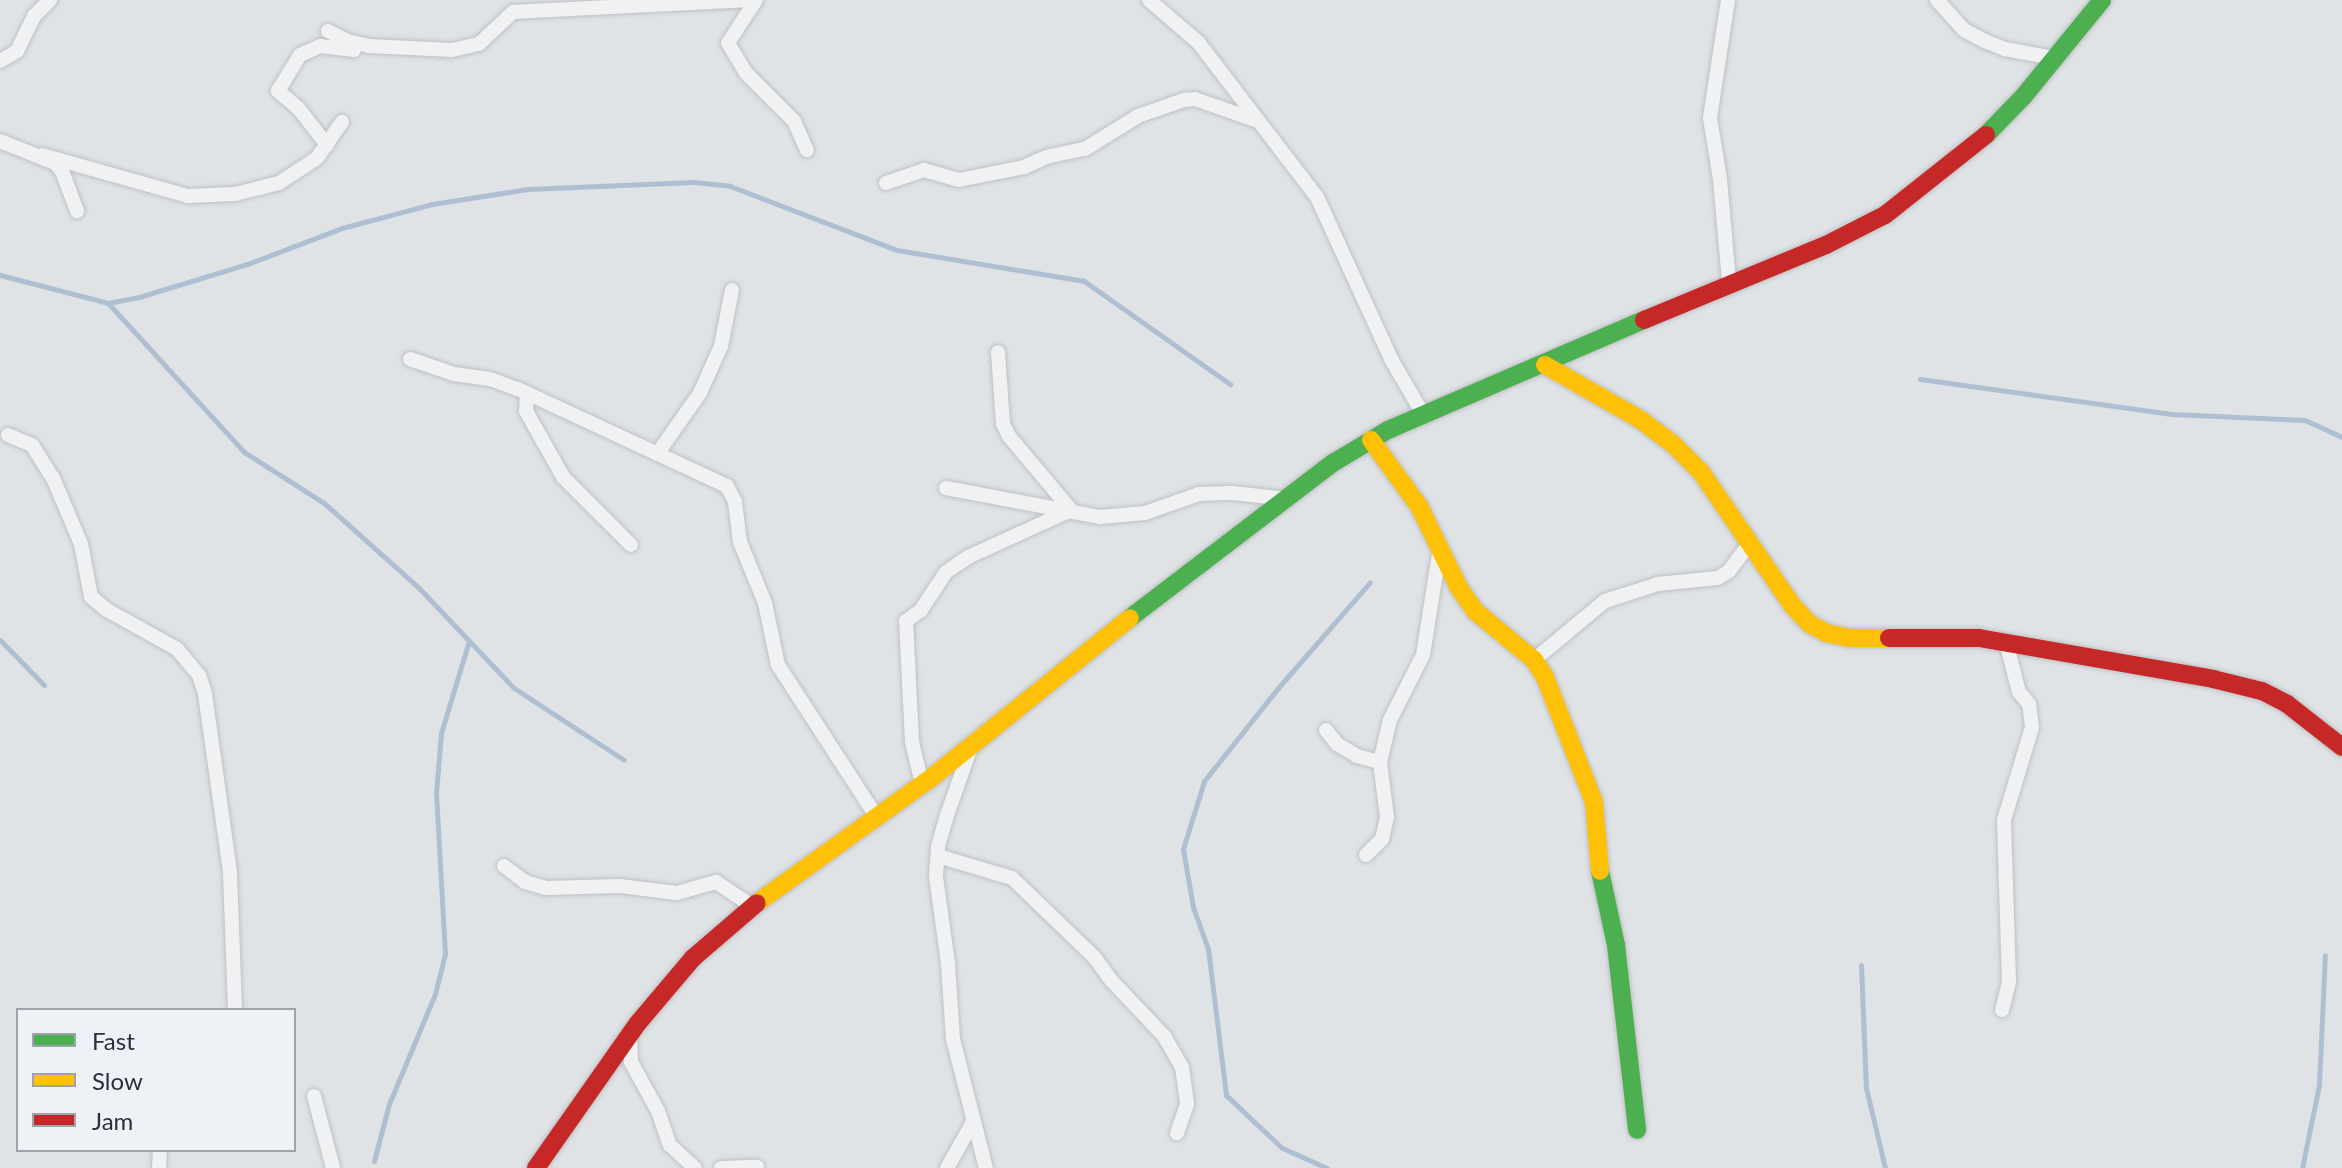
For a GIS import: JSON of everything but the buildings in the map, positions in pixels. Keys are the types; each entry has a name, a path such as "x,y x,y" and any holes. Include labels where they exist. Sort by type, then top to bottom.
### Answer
{"street":[{"path":"0,61 17,51 34,16 50,0"},
{"path":"328,31 365,45 452,50 479,44 513,12 748,0"},
{"path":"756,0 728,43 746,73 794,121 807,150"},
{"path":"1149,0 1198,42 1317,197 1391,359 1423,414"},
{"path":"1728,0 1710,118 1720,179 1729,282"},
{"path":"1937,0 1964,30 1985,41 2005,49 2054,58"},
{"path":"536,1168 630,1035 693,958 752,906 922,784 1333,463 1423,414 1460,402 1729,282 1826,245 1885,215 1926,186 1990,132 2102,0"},
{"path":"327,145 299,109 278,91 300,55 320,46 357,50 365,45"},
{"path":"886,183 924,170 959,180 1024,167 1046,157 1085,149 1138,116 1184,100 1195,99 1255,120"},
{"path":"0,141 188,196 219,195 279,183 317,158 342,122"},
{"path":"42,155 62,171 77,211"},
{"path":"657,454 700,393 721,346 732,290"},
{"path":"998,352 1003,424 1009,436 1071,510"},
{"path":"410,359 454,374 490,379 527,393 716,480 732,493 740,542 765,603 778,665 876,816"},
{"path":"1545,365 1641,420 1673,444 1701,472 1792,605 1810,624 1826,633 1850,638 1979,638 2119,661 2262,691 2307,717 2342,747"},
{"path":"527,393 526,411 563,477 631,545"},
{"path":"8,435 32,445 53,478 81,544 91,597 107,610 177,649 199,675 205,694 230,873 235,1008"},
{"path":"1371,440 1419,506 1459,588 1475,611 1534,660 1545,677 1594,802 1598,862 1616,945 1629,1037 1637,1130"},
{"path":"946,488 1100,517 1121,517 1214,493 1287,500"},
{"path":"922,784 912,742 906,621 921,610 946,572 968,557 1071,510"},
{"path":"1534,660 1605,601 1658,584 1718,578 1729,571 1750,543"},
{"path":"1366,855 1382,839 1387,817 1380,762 1390,720 1423,655 1440,548"},
{"path":"2002,1010 2009,981 2004,820 2032,727 2029,704 2019,692 2006,642"},
{"path":"1326,730 1337,744 1357,756 1380,762"},
{"path":"972,743 947,815 936,877 948,964 953,1039 986,1168"},
{"path":"938,856 1012,878 1095,958 1111,980 1164,1036 1182,1067 1187,1104 1177,1133"},
{"path":"504,866 525,882 546,888 620,886 677,893 716,882 752,906"},
{"path":"630,1035 631,1062 658,1111 670,1145 695,1168"},
{"path":"314,1096 333,1168"},
{"path":"947,1168 973,1122"},
{"path":"721,1168 757,1167"}],"waterway":[{"path":"0,275 108,303 139,297 250,263 342,228 432,204 528,189 694,182 730,186 897,250 1084,281 1230,384"},
{"path":"108,303 244,452 324,503 419,588 514,688 624,760"},
{"path":"1920,379 2172,414 2305,420 2342,437"},
{"path":"1327,1168 1282,1148 1226,1095 1208,949 1193,907 1183,849 1204,781 1278,688 1370,582"},
{"path":"0,640 44,685"},
{"path":"374,1161 389,1104 435,994 445,954 436,793 441,733 469,641"},
{"path":"2302,1168 2319,1085 2325,955"},
{"path":"1861,965 1866,1088 1885,1168"}],"traffic: fast":[{"path":"1986,135 2023,97 2102,0"},
{"path":"1130,618 1333,463 1388,430 1644,320"},
{"path":"1600,871 1616,945 1637,1130"}],"traffic: slow":[{"path":"1545,365 1641,420 1673,444 1701,472 1792,605 1810,624 1826,633 1850,638 1889,638"},
{"path":"1371,440 1419,506 1459,588 1475,611 1534,660 1545,677 1594,802 1600,871"},
{"path":"757,903 931,778 1130,618"}],"traffic: jam":[{"path":"1644,320 1826,245 1885,215 1986,135"},
{"path":"1889,638 1979,638 2213,679 2262,691 2287,704 2342,747"},
{"path":"536,1168 638,1023 693,958 757,903"}]}
